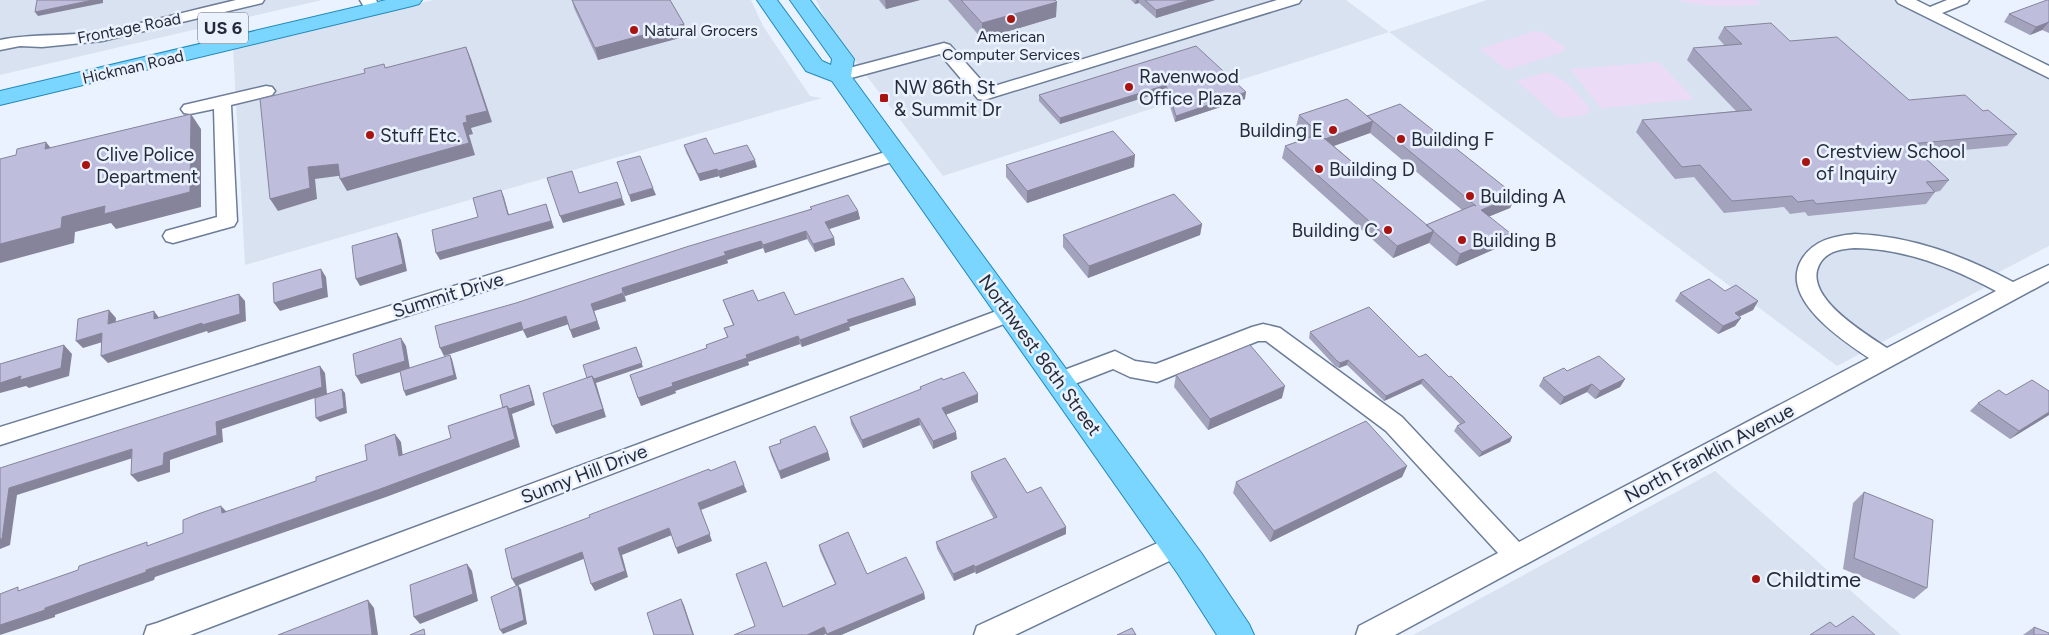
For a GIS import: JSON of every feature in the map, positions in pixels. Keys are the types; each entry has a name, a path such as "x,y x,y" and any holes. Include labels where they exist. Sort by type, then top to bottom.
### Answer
{"main road":[{"name":"Hickman Road","path":"0,80 342,0"},
{"name":"Hickman Road","path":"0,98 371,5 412,0"},
{"path":"768,0 814,66 840,76 843,59 800,0"},
{"name":"Northwest 86th Street","path":"840,76 1177,545 1237,635"}],"street":[{"name":"Frontage Road","path":"0,45 20,41 42,42 102,36 256,0"},
{"path":"840,76 944,48 984,95 1293,0"},
{"path":"1904,0 2049,73"},
{"path":"1929,13 1961,0"},
{"path":"190,109 266,91"},
{"path":"173,236 227,221 222,102"},
{"name":"Summit Drive","path":"0,436 895,155"},
{"path":"1886,359 1838,324 1814,299 1806,280 1806,270 1815,253 1823,248 1856,242 1906,247 1960,264 2012,291"},
{"name":"North Franklin Avenue","path":"1369,635 2049,272"},
{"name":"Sunny Hill Drive","path":"157,635 1010,314"},
{"path":"1059,381 1115,359 1130,369 1157,373 1252,335 1262,332 1272,334 1394,424 1516,556"},
{"path":"987,635 1177,545"}],"shaded area":[{"path":"0,0 322,0 0,75"},
{"path":"433,0 751,0 763,26 810,96 822,98 245,265 233,48"},
{"path":"816,0 1346,0 1389,32 943,176 830,28"},
{"name":"Crestview School of Inquiry","path":"1487,0 1893,0 2049,79 2049,246 1980,282 1984,288 1837,366 1389,32"},
{"path":"1678,0 1756,0 1762,4 1720,6 1688,3"},
{"path":"1534,31 1543,32 1565,47 1565,51 1507,70 1480,49"},
{"path":"1659,62 1694,99 1601,108 1570,69"},
{"path":"1546,72 1560,78 1571,87 1590,108 1589,113 1559,118 1517,81"},
{"path":"1715,471 1901,635 1413,635"}],"building":[{"path":"37,0 93,0 35,12"},
{"name":"Natural Grocers","path":"572,0 670,0 684,24 595,48"},
{"path":"961,0 1055,0 1057,2 982,23"},
{"path":"1145,0 1190,0 1156,10"},
{"path":"2049,0 2049,22 2036,27 2009,14"},
{"path":"1771,23 1790,41 1837,37 1909,100 1965,95 1983,111 1988,110 2017,134 1910,144 1949,180 1926,182 1935,192 1816,204 1813,200 1798,202 1792,196 1732,201 1700,165 1682,167 1642,120 1752,110 1693,48 1742,44 1724,27"},
{"path":"1196,46 1246,92 1176,116 1166,85 1060,118 1039,95"},
{"name":"Stuff Etc.","path":"466,47 487,111 466,116 467,122 463,123 469,143 340,179 338,164 308,167 310,188 270,199 260,99 365,73 364,69 384,64 385,68"},
{"path":"1347,99 1373,121 1325,139 1299,115"},
{"path":"1400,104 1516,196 1481,210 1510,233 1460,254 1426,225 1474,205 1476,206 1367,116"},
{"path":"191,114 190,192 104,214 105,206 62,217 61,228 0,244 0,159 16,155 17,149 46,142 45,149"},
{"path":"1113,131 1135,155 1027,191 1006,165"},
{"path":"1319,134 1434,231 1397,246 1285,146"},
{"path":"706,138 714,154 747,145 755,160 718,171 717,169 698,174 684,145"},
{"path":"640,156 653,188 629,195 617,162"},
{"path":"572,171 579,193 617,182 622,198 560,216 547,178"},
{"path":"501,190 508,215 546,204 551,221 436,253 432,230 478,217 473,198"},
{"path":"1174,194 1202,224 1089,266 1063,235"},
{"path":"848,195 858,211 825,222 834,238 813,244 806,231 763,245 761,241 724,252 726,255 622,288 623,293 591,304 597,321 570,330 566,316 523,330 521,322 440,348 435,326 516,303 686,247 812,209 810,207"},
{"path":"397,233 403,264 356,279 352,246"},
{"path":"321,269 323,288 274,303 273,283"},
{"path":"903,278 915,298 847,320 849,322 800,340 798,336 746,355 747,358 672,383 673,386 638,398 630,375 707,348 706,345 728,337 724,328 734,325 723,300 753,290 758,301 784,292 795,315"},
{"path":"1709,279 1725,291 1736,285 1758,301 1735,313 1741,318 1723,326 1680,293"},
{"path":"239,294 240,314 202,325 202,323 101,356 102,333 76,341 78,319 109,310 108,324 154,311 154,319"},
{"path":"1369,307 1419,357 1426,354 1449,377 1451,376 1512,437 1482,452 1457,426 1465,422 1423,379 1386,396 1348,360 1340,363 1337,361 1310,332"},
{"path":"401,338 405,361 356,376 353,354"},
{"path":"64,345 61,368 20,380 21,376 0,383 0,364"},
{"path":"1250,345 1285,386 1210,419 1176,375"},
{"path":"636,347 642,363 594,379 592,376 587,378 583,365"},
{"path":"450,355 454,375 404,391 400,371"},
{"path":"1599,356 1625,379 1600,391 1592,384 1564,397 1543,378 1564,368 1567,371"},
{"path":"320,366 322,387 216,422 217,435 164,453 163,465 131,475 132,449 9,488 2,539 0,539 0,468"},
{"path":"964,372 978,394 942,408 956,432 933,441 919,418 862,440 850,417 921,389 920,387 942,378 943,380"},
{"path":"592,376 603,409 552,426 543,393"},
{"path":"2032,380 2049,391 2049,412 2019,431 1978,403 1999,390 2006,395"},
{"path":"529,385 533,401 509,409 507,406 503,408 500,395"},
{"path":"342,389 344,408 316,418 315,398"},
{"path":"507,406 515,439 380,489 146,570 146,572 0,625 0,594 18,587 18,591 78,570 79,566 147,542 147,546 183,533 183,520 198,514 221,506 222,513 316,481 316,477 367,460 365,445 395,434 399,456 451,438 448,426"},
{"path":"1366,421 1407,466 1274,531 1236,482"},
{"path":"815,426 828,452 779,471 769,447 781,443 780,440"},
{"path":"1005,458 1027,493 1041,487 1066,527 975,567 974,565 953,574 936,542 997,517 971,472"},
{"path":"735,461 744,485 698,503 710,534 676,548 669,528 618,548 625,571 591,584 582,552 512,579 505,549 709,469 710,471"},
{"path":"1864,492 1933,520 1927,588 1854,558"},
{"path":"848,532 867,574 906,557 924,593 827,634 824,627 807,635 734,635 755,626 736,574 766,562 783,607 836,584 819,545"},
{"path":"467,564 473,594 414,617 410,585"},
{"path":"518,585 524,620 500,630 491,597"},
{"path":"681,599 693,635 654,635 647,613"},
{"path":"368,600 372,635 278,635"},
{"path":"1853,616 1875,635 1810,635 1830,622 1836,627"},
{"path":"2034,627 2049,633 2049,635 2034,635"},
{"path":"1132,628 1136,635 1117,635"},
{"path":"424,629 425,635 410,635"}],"place":[{"name":"American Computer Services","path":"1011,19"},
{"name":"Natural Grocers","path":"634,30"},
{"name":"Ravenwood Office Plaza","path":"1129,87"},
{"name":"NW 86th St & Summit Dr","path":"884,98"},
{"name":"Building E","path":"1333,130"},
{"name":"Stuff Etc.","path":"370,135"},
{"name":"Building F","path":"1401,139"},
{"name":"Crestview School of Inquiry","path":"1806,162"},
{"name":"Clive Police Department","path":"86,165"},
{"name":"Building D","path":"1319,169"},
{"name":"Building A","path":"1470,196"},
{"name":"Building C","path":"1388,230"},
{"name":"Building B","path":"1462,240"},
{"name":"Childtime","path":"1756,579"}]}
